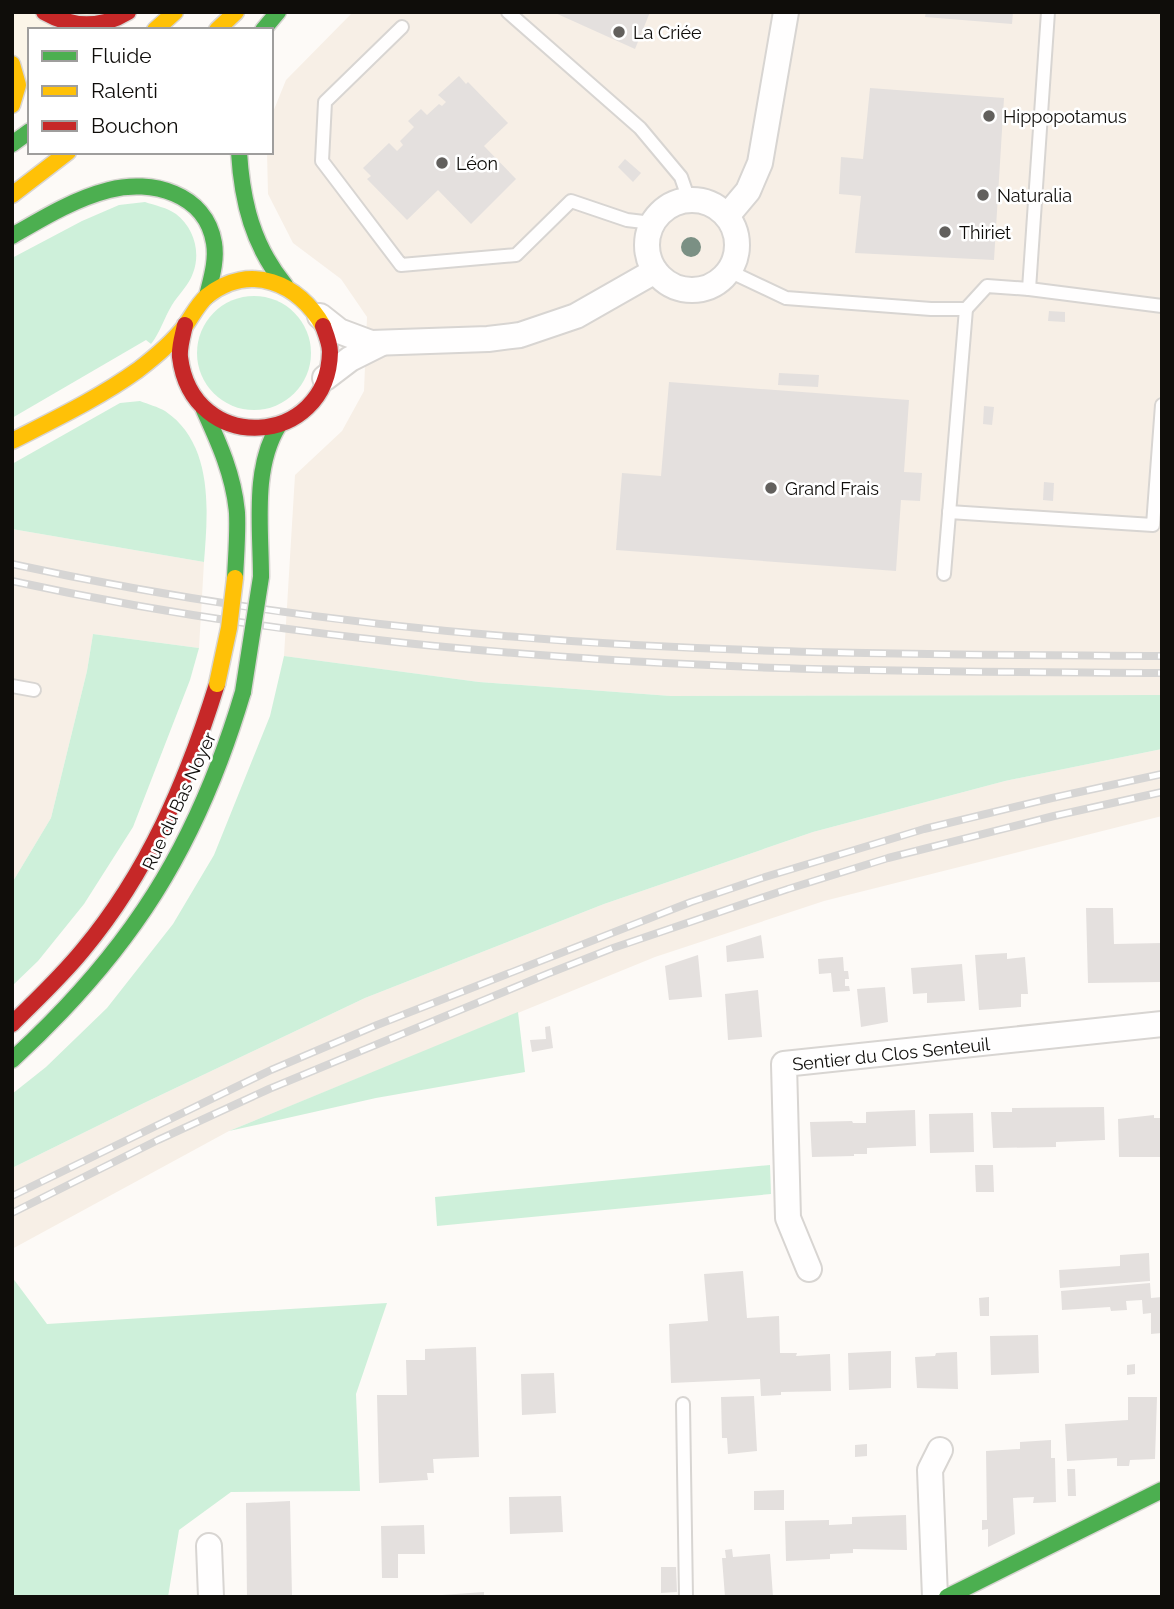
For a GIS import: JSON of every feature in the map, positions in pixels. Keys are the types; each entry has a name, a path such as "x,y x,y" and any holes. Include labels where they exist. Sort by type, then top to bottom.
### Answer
{"main road":[{"path":"44,12 57,20 83,26 100,24 128,12"},
{"path":"157,28 175,12"},
{"path":"219,28 236,12"},
{"path":"265,28 278,12"},
{"path":"12,64 18,85 12,105"},
{"path":"12,144 28,132"},
{"path":"12,195 65,154"},
{"path":"239,154 244,204 254,235 270,266 285,285"},
{"path":"12,236 77,201 126,186 160,188 195,206 208,221 215,258 207,296"},
{"path":"172,386 220,420 237,427 255,429 279,425 299,415 312,402 326,378 330,351 320,316 301,295 285,285 268,280 250,279 223,286 207,296 194,309 185,325 180,343 184,379 200,405"},
{"path":"12,441 105,392 155,355 185,325"},
{"path":"105,392 147,383"},
{"name":"Rue du Bas Noyer","path":"12,1024 73,962 139,871 179,797 217,684 229,628 235,578 237,511 234,490 215,432 200,405"},
{"name":"Rue du Bas Noyer","path":"12,1060 91,982 137,922 183,847 226,752 243,692 258,604 263,466 268,442 279,425"},
{"path":"947,1597 1162,1490"}],"street":[{"path":"727,216 748,191 760,163 786,12"},
{"path":"703,201 727,216 734,229 736,257 720,281 692,291 671,285 654,271 646,247 652,223 661,211 674,203 703,201"},
{"path":"320,316 339,331 355,339 380,344 520,335 576,316 654,271"},
{"path":"326,378 350,359 380,344"},
{"name":"Sentier du Clos Senteuil","path":"809,1269 788,1218 783,1064 1162,1024"},
{"path":"935,1597 930,1470 940,1450"},
{"path":"209,1546 211,1597"}],"lane":[{"path":"508,12 640,128 681,177 689,200"},
{"path":"1028,289 1048,12"},
{"path":"402,27 325,102 322,161 401,265 516,255 570,201 627,220 652,223"},
{"path":"729,271 786,298 931,309 967,309"},
{"path":"944,574 967,309 986,286 1162,306"},
{"path":"948,512 1153,526 1162,405"},
{"path":"12,686 34,690"},
{"path":"683,1404 686,1597"}],"shaded area":[{"path":"12,12 101,12 84,28 28,28 28,82 12,97"},
{"path":"353,12 1162,12 1162,695 671,696 479,682 284,656 295,475 342,431 364,391 367,317 341,279 293,243 268,194 267,154 273,154 273,112 286,80"},
{"path":"12,529 204,562 199,648 93,634 87,671 51,818 12,883"},
{"path":"1162,749 1162,816 824,901 655,957 229,1131 12,1249 12,1168 365,998 604,904 813,832 1005,781"}],"green space":[{"path":"145,202 176,214 191,233 196,249 191,277 172,305 154,340 151,344 146,340 12,418 12,258 119,205"},
{"path":"254,296 276,300 294,313 307,331 311,353 307,375 294,393 276,406 254,410 232,406 214,393 201,375 197,353 201,331 214,313 232,300"},
{"path":"140,401 165,411 181,425 200,460 206,501 204,562 12,529 12,464 120,403"},
{"path":"93,634 199,648 190,680 133,827 84,904 38,961 12,986 12,883 51,818 87,671"},
{"path":"284,656 479,682 671,696 1162,695 1162,749 1005,781 813,832 604,904 365,998 12,1168 12,1094 46,1067 107,1008 173,924 214,855 270,716"},
{"path":"518,1012 525,1072 376,1098 229,1131"},
{"path":"770,1165 771,1194 437,1226 435,1197"},
{"path":"12,1277 47,1324 387,1303 356,1394 360,1491 231,1492 179,1530 168,1597 12,1597"}],"building":[{"name":"La Criée","path":"553,12 650,12 635,49"},
{"path":"926,12 1013,12 1012,24 925,17"},
{"name":"Léon","path":"459,76 508,123 484,146 516,179 471,224 438,190 407,220 367,179 371,176 363,168 389,143 397,151 403,145 400,141 414,127 408,121 421,109 427,115 439,104 442,106 446,102 438,95"},
{"path":"870,88 1004,98 994,260 855,253 861,196 839,194 841,157 863,159"},
{"path":"625,159 641,173 633,182 618,167"},
{"path":"1049,311 1065,312 1065,322 1048,321"},
{"path":"779,373 819,375 818,387 778,385"},
{"name":"Grand Frais","path":"669,382 909,400 904,472 922,473 920,501 901,500 896,571 616,550 622,473 661,476"},
{"path":"984,406 994,407 992,425 983,424"},
{"path":"1044,482 1054,483 1053,501 1043,500"},
{"path":"1086,908 1113,908 1114,944 1162,943 1162,982 1088,983"},
{"path":"761,935 764,958 727,962 726,946"},
{"path":"1007,953 1007,959 1025,957 1028,994 1021,994 1021,1007 979,1010 975,955"},
{"path":"698,955 702,997 669,1000 665,966"},
{"path":"843,957 844,971 848,971 849,979 845,979 845,986 849,986 850,991 833,992 831,973 819,974 818,959"},
{"path":"962,964 965,1001 927,1003 927,993 913,994 911,968"},
{"path":"885,987 888,1022 861,1027 857,989"},
{"path":"758,990 762,1037 728,1040 725,994"},
{"path":"550,1026 553,1048 532,1052 530,1040 546,1039 545,1027"},
{"path":"1104,1107 1105,1140 1056,1142 1056,1147 993,1148 991,1112 1012,1112 1012,1108"},
{"path":"915,1110 916,1146 867,1148 867,1154 854,1156 812,1157 810,1122 866,1123 866,1112"},
{"path":"973,1113 974,1152 930,1153 929,1114"},
{"path":"1154,1115 1154,1118 1162,1118 1162,1157 1119,1157 1118,1119"},
{"path":"975,1165 993,1165 994,1192 976,1192"},
{"path":"1149,1253 1150,1281 1060,1288 1059,1270 1120,1266 1120,1255"},
{"path":"743,1271 747,1318 779,1316 780,1353 797,1353 796,1356 830,1354 831,1391 781,1392 781,1395 761,1396 760,1379 671,1383 669,1324 708,1321 704,1274"},
{"path":"1150,1283 1151,1298 1162,1297 1162,1333 1151,1334 1151,1313 1143,1314 1142,1300 1126,1301 1127,1310 1111,1311 1110,1307 1062,1310 1061,1291"},
{"path":"989,1297 989,1316 980,1316 979,1298"},
{"path":"1038,1335 1039,1373 991,1375 990,1336"},
{"path":"476,1347 479,1457 433,1459 434,1473 427,1473 428,1480 379,1483 377,1395 407,1395 406,1360 425,1360 425,1349"},
{"path":"891,1351 891,1388 849,1390 848,1353"},
{"path":"957,1352 958,1389 917,1388 915,1357"},
{"path":"1135,1364 1135,1374 1127,1375 1127,1365"},
{"path":"554,1373 556,1413 522,1415 521,1374"},
{"path":"754,1396 757,1451 728,1454 727,1438 722,1438 721,1397"},
{"path":"1128,1397 1157,1397 1155,1459 1130,1460 1129,1466 1117,1466 1117,1458 1067,1461 1065,1424 1128,1420"},
{"path":"1051,1440 1051,1458 1055,1458 1056,1502 1033,1503 1034,1497 1013,1498 1015,1534 988,1547 988,1529 982,1530 982,1520 987,1520 986,1451 1020,1449 1020,1442"},
{"path":"867,1444 867,1456 855,1457 855,1445"},
{"path":"1067,1469 1075,1469 1076,1496 1068,1496"},
{"path":"784,1490 784,1510 754,1510 754,1491"},
{"path":"561,1496 563,1532 510,1534 509,1497"},
{"path":"290,1501 292,1597 247,1597 246,1503"},
{"path":"906,1515 907,1550 853,1549 853,1553 830,1554 830,1559 786,1561 785,1521 829,1520 829,1525 852,1524 852,1517"},
{"path":"424,1525 425,1554 398,1554 398,1578 382,1578 381,1526"},
{"path":"732,1549 733,1557 770,1554 773,1597 725,1597 722,1558 726,1558 725,1550"},
{"path":"661,1567 676,1567 677,1592 661,1593"},
{"path":"484,1592 484,1597 442,1597 442,1595"}],"railway":[{"path":"12,564 202,600 393,626 489,635 682,648 1162,656"},
{"path":"12,581 202,617 394,642 490,651 779,668 1162,673"},
{"path":"12,1196 271,1070 377,1025 691,902 924,829 1162,774"},
{"path":"12,1213 158,1140 269,1089 613,948 888,858 1162,792"}],"traffic: fast":[{"path":"265,28 278,12"},
{"path":"12,144 28,132"},
{"path":"239,154 251,223 265,255 285,285"},
{"path":"12,236 83,198 125,187 159,189 188,201 200,212 209,226 215,256 207,296"},
{"path":"204,410 233,486 237,513 235,578"},
{"path":"261,577 261,479 270,442 279,425"},
{"path":"243,692 261,577"},
{"path":"12,1060 92,978 155,893 204,800 243,692"},
{"path":"947,1597 1162,1490"}],"traffic: slow":[{"path":"157,28 175,12"},
{"path":"219,28 236,12"},
{"path":"12,64 18,85 12,105"},
{"path":"12,195 65,154"},
{"path":"12,441 92,399 138,370 175,338 207,296 223,286 240,280 272,282 301,298 323,326"},
{"path":"217,684 229,628 235,578"}],"traffic: jam":[{"path":"44,12 76,24 97,24 128,12"},
{"path":"185,325 180,357 190,389 208,411 232,424 259,428 285,422 307,407 323,384 330,352 323,326"},
{"path":"12,1024 75,960 127,889 179,790 217,684"}],"place":[{"name":"La Criée","path":"619,32"},
{"name":"Hippopotamus","path":"989,116"},
{"name":"Léon","path":"442,163"},
{"name":"Naturalia","path":"983,195"},
{"name":"Thiriet","path":"945,232"},
{"name":"Grand Frais","path":"771,488"}]}
